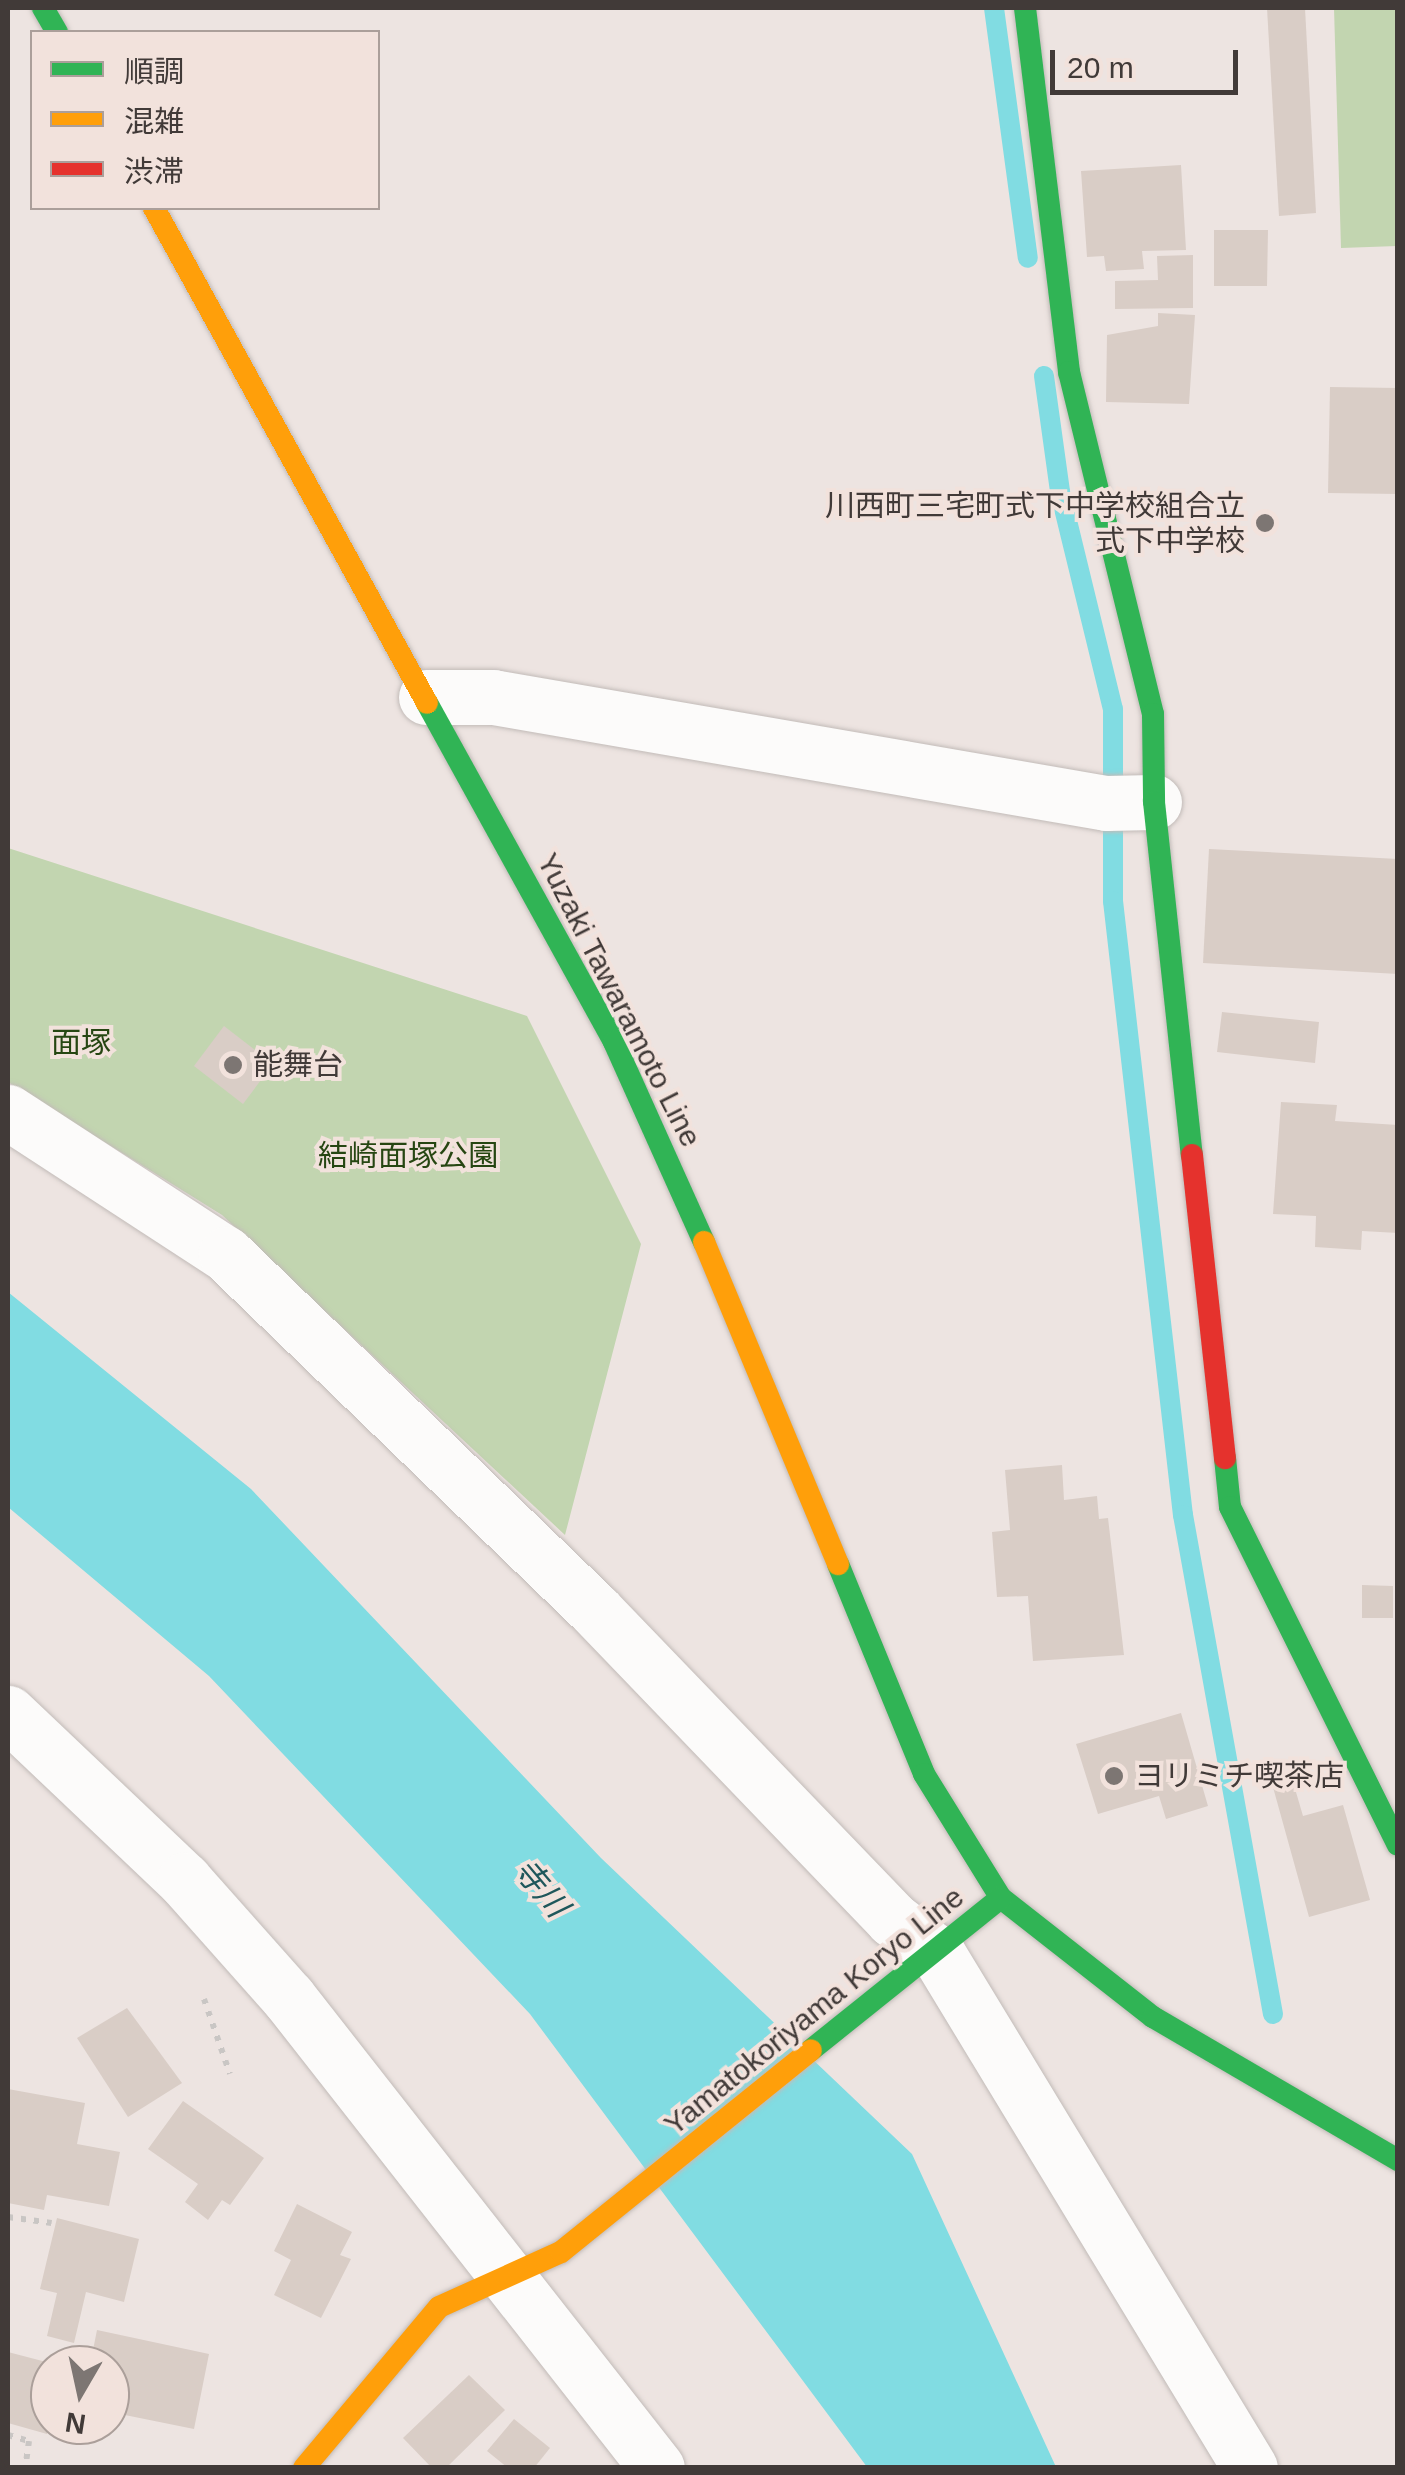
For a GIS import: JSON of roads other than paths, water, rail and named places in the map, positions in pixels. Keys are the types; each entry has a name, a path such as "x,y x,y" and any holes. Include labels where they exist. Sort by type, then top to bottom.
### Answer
{"main road":[{"path":"43,8 56,30"},
{"path":"1025,8 1068,372 1153,714 1154,802 1230,1507 1398,1845"},
{"name":"Yuzaki Tawaramoto Line","path":"155,210 614,1042 732,1304 924,1774 1001,1898"},
{"name":"Yamatokoriyama Koryo Line","path":"304,2468 439,2307 562,2252 938,1954 1001,1898 1153,2017 1398,2160"}],"street":[{"path":"426,697 493,697 1106,803 1154,802"},
{"path":"8,1112 226,1254 595,1610 892,1919 938,1954 1250,2468"},
{"path":"8,1713 184,1880 262,1968 657,2468"}],"water":[{"name":"寺川","path":"8,1292 251,1489 601,1858 912,2154 1056,2467 867,2467 530,2014 209,1676 8,1507"}],"waterway":[{"path":"994,8 1028,258"},
{"path":"1044,376 1060,492 1113,709 1113,901 1183,1515 1273,2014"}],"place":[{"name":"川西町三宅町式下中学校組合立 式下中学校","path":"1265,523"},
{"name":"能舞台","path":"233,1065"},
{"name":"ヨリミチ喫茶店","path":"1114,1776"}],"park label":[{"name":"面塚","path":"81,1043"},
{"name":"結崎面塚公園","path":"408,1156"}]}
